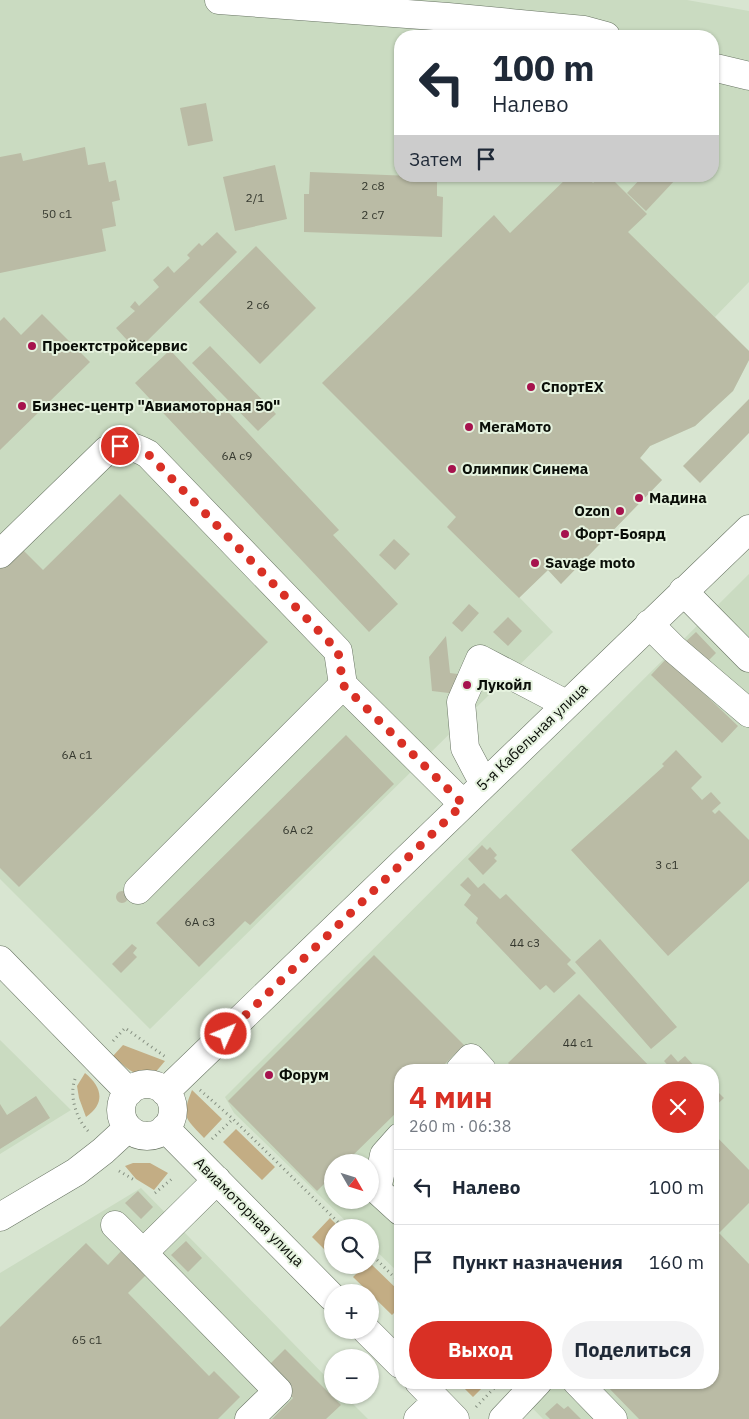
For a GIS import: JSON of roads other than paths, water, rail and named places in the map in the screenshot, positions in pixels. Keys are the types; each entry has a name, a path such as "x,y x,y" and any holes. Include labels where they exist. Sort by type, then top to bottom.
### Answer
{"street":[{"path":"219,0 458,18 584,30"},
{"path":"719,68 749,76"},
{"path":"0,554 107,450 120,446 136,446 148,454 338,651 343,685 463,804"},
{"name":"5-я Кабельная улица","path":"165,1092 749,529"},
{"path":"683,592 749,658"},
{"path":"649,624 674,649 749,713"},
{"path":"484,784 465,748 461,702 480,659 566,704"},
{"path":"138,890 343,685"},
{"path":"0,960 129,1092"},
{"path":"466,1064 471,1058 476,1064"},
{"path":"151,1085 159,1087 165,1092 173,1106 173,1114 159,1134 142,1136 128,1128 121,1114 122,1106 129,1092 136,1087 151,1085"},
{"path":"0,1217 76,1172 128,1128"},
{"name":"Авиамоторная улица","path":"165,1128 324,1288"},
{"path":"394,1144 384,1155 377,1190 394,1206"},
{"path":"143,1253 217,1180"},
{"path":"115,1225 278,1391 249,1419"},
{"path":"375,1339 394,1358"},
{"path":"503,1419 531,1389"},
{"path":"584,1389 613,1419"}],"place":[{"name":"Проектстройсервис","path":"32,346"},
{"name":"СпортEX","path":"531,387"},
{"name":"Бизнес-центр \"Авиамоторная 50\"","path":"22,406"},
{"name":"МегаМото","path":"469,427"},
{"name":"Олимпик Синема","path":"452,469"},
{"name":"Мадина","path":"639,498"},
{"name":"Ozon","path":"620,511"},
{"name":"Форт-Боярд","path":"565,534"},
{"name":"Savage moto","path":"535,563"},
{"name":"Лукойл","path":"467,685"},
{"name":"Форум","path":"269,1075"}]}
